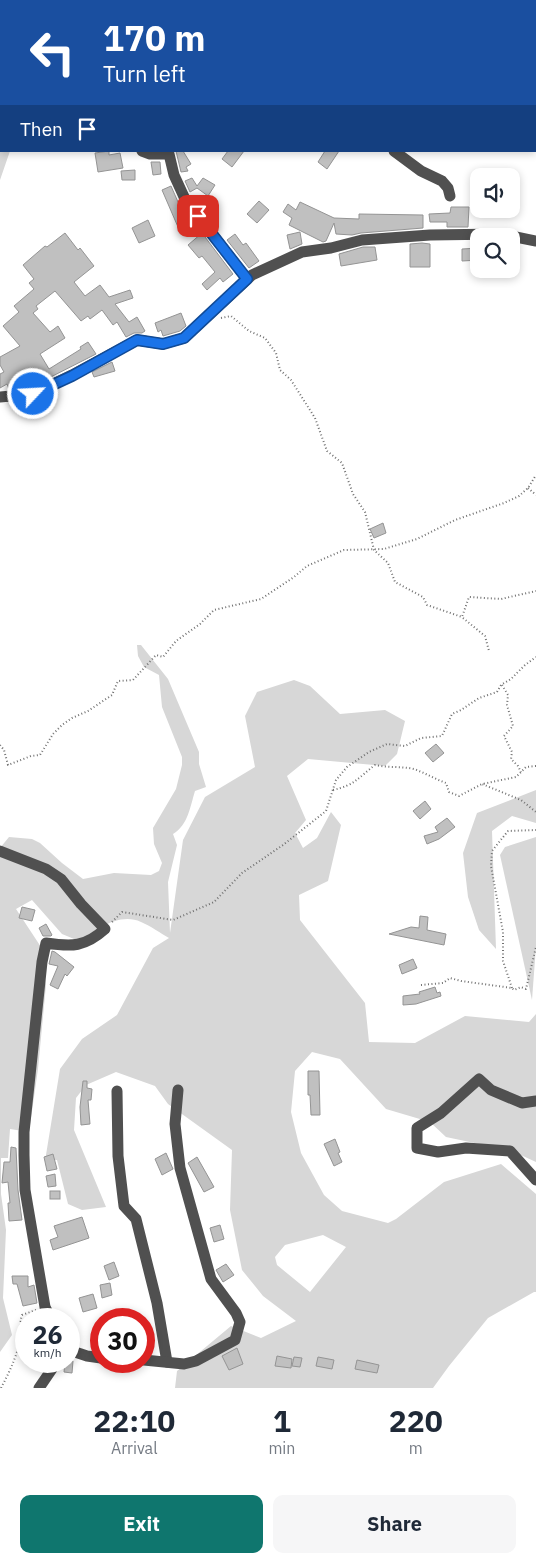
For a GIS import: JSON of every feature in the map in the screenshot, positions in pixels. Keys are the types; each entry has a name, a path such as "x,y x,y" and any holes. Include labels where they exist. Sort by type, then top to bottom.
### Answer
{"street":[{"path":"145,152 150,154 169,154 174,175 185,199 247,279"},
{"path":"395,152 422,171 442,181 448,188 450,196"},
{"path":"0,397 33,394 72,376 137,340 163,344 184,338 252,275 302,252 331,248 362,240 470,234"},
{"path":"520,238 536,241"},
{"path":"0,851 46,869 61,879 81,904 105,929 94,940 68,947 46,943 42,962 24,1132 24,1155 25,1190 45,1307"},
{"path":"536,1101 522,1103 492,1090 479,1079 441,1114 417,1128 417,1148 438,1152 466,1148 510,1151 536,1180"},
{"path":"117,1090 118,1156 122,1200 126,1210 136,1219 157,1303 167,1362"},
{"path":"155,1361 184,1364 196,1362 235,1340 240,1322 236,1313 211,1280 180,1168 175,1124 178,1090"},
{"path":"39,1388 49,1373"}],"path":[{"path":"222,318 231,316 249,331 265,338 276,353 280,370 291,380 315,418 326,451 342,464 353,494 365,512 374,550 388,563 394,582 423,597 427,605 467,620 486,636 489,650"},
{"path":"0,745 4,750 8,765 40,755 53,734 62,725 112,695 118,681 133,680 156,655 163,656 176,641 200,624 214,610 261,599 307,566 344,550 384,549 417,539 455,520 504,503 519,496 528,488 536,476"},
{"path":"528,488 536,495"},
{"path":"462,617 469,597 501,599 536,590"},
{"path":"105,929 122,912 173,920 214,902 242,873 283,845 326,811 336,780 347,766 369,752 387,744 405,746 421,738 442,736 452,714 479,698 497,692 501,685 511,679 536,657"},
{"path":"501,685 508,695 507,705 513,726 504,736 512,752 511,759 521,772"},
{"path":"333,790 348,787 375,765 388,768 398,766 426,774 446,783 450,792 459,796 482,784 516,777 526,767 536,766"},
{"path":"482,784 521,800 536,812"},
{"path":"512,988 503,961 503,932 491,866 492,851 508,831 536,830"},
{"path":"421,986 443,983 450,978 461,982 512,988 514,990 522,987 526,988 536,955 536,947"},
{"path":"1,1388 14,1364 22,1333 20,1324 22,1315 45,1307"}],"shaded area":[{"path":"0,152 10,152 0,180"},
{"path":"137,645 141,645 168,679 199,752 199,764 206,787 195,791 185,821 173,834 177,845 168,882 170,933 183,840 205,797 255,767 245,716 257,692 294,680 310,686 340,714 385,710 405,721 397,754 385,766 308,759 287,776 306,820 295,833 303,848 317,838 331,812 341,825 328,881 299,895 300,920 365,1003 369,1042 415,1043 465,1016 529,1022 536,1014 536,1162 512,1151 446,1137 430,1122 386,1109 340,1059 312,1052 295,1071 291,1112 301,1153 324,1195 342,1211 388,1223 444,1182 501,1164 536,1194 536,1292 488,1318 433,1388 175,1388 177,1371 231,1326 261,1338 296,1321 263,1296 242,1270 230,1210 232,1150 168,1104 155,1086 116,1072 86,1085 76,1098 74,1130 106,1207 82,1210 68,1204 57,1160 45,1161 60,1069 82,1039 117,1015 153,948 169,938 141,922 133,919 124,919 108,924 79,941 62,934 32,900 16,909 41,947 46,985 38,1069 29,1132 10,1129 8,1158 1,1158 1,1194 6,1230 3,1298 12,1335 0,1352 0,848 9,837 32,839 40,843 83,879 114,873 151,875 159,871 162,863 154,844 153,828 176,789 182,757 162,707 159,675 144,667 138,656","holes":["323,1235 346,1247 310,1292 277,1265 275,1257 285,1245"]},
{"path":"536,790 536,823 512,816 492,831 496,949 479,930 468,897 463,853 477,813"},
{"path":"536,837 536,946 532,1000 500,855 505,847"}],"building":[{"path":"109,152 109,155 120,153 123,168 98,172 95,153"},
{"path":"176,152 184,152 191,164 186,167 188,171 181,172"},
{"path":"227,152 243,152 232,167 222,159"},
{"path":"324,152 338,152 327,169 318,162"},
{"path":"151,162 160,162 161,174 153,175"},
{"path":"135,170 135,180 122,180 121,171"},
{"path":"192,178 197,186 203,178 215,185 208,196 197,188 190,192 185,181"},
{"path":"171,186 178,202 188,216 183,218 185,223 178,227 162,190"},
{"path":"259,201 269,210 257,223 247,214"},
{"path":"300,202 334,218 359,219 359,214 423,215 423,228 352,235 336,234 334,223 326,241 323,242 289,225 292,218 283,212 288,204 296,210"},
{"path":"451,207 469,207 468,227 447,227 447,222 430,222 429,214 450,213"},
{"path":"148,220 155,236 139,243 132,228"},
{"path":"300,232 302,244 290,249 287,235"},
{"path":"65,233 94,266 74,282 85,296 100,285 109,297 130,290 133,298 115,304 129,322 137,317 145,331 126,337 117,322 113,325 102,310 90,319 88,316 81,321 55,291 36,306 38,309 33,313 50,332 58,326 65,338 40,354 49,369 81,349 80,347 88,342 96,354 31,387 28,387 26,384 21,388 9,389 7,384 0,388 0,374 4,372 0,365 0,357 20,346 3,326 19,312 14,306 34,289 29,283 34,279 23,265 45,246 47,247"},
{"path":"202,233 233,274 223,282 220,278 207,290 202,284 215,272 202,256 199,258 188,245"},
{"path":"235,234 243,245 246,243 259,261 249,268 227,240"},
{"path":"410,244 430,244 430,267 410,267"},
{"path":"363,247 375,247 377,260 341,266 339,254"},
{"path":"462,249 470,249 470,261 462,261"},
{"path":"181,313 186,326 180,331 163,336 161,330 158,332 155,323"},
{"path":"112,362 115,371 94,377 92,372"},
{"path":"383,523 386,533 374,538 370,529"},
{"path":"436,744 444,753 433,762 425,753"},
{"path":"425,801 431,809 420,819 413,811"},
{"path":"447,818 455,827 439,839 427,844 424,836 438,832 435,827"},
{"path":"22,907 35,910 32,921 19,918"},
{"path":"420,916 428,917 427,930 446,934 444,945 389,934 411,927 419,928"},
{"path":"46,924 51,936 43,936 39,928"},
{"path":"52,951 74,967 67,976 65,974 58,989 50,985 58,966 49,964"},
{"path":"413,959 417,968 402,974 399,965"},
{"path":"435,987 437,993 440,992 441,996 416,1004 403,1005 403,996 420,994 419,992"},
{"path":"308,1071 319,1071 320,1115 311,1115 310,1095 308,1095"},
{"path":"83,1081 87,1081 87,1088 92,1089 91,1100 88,1100 90,1124 81,1125 80,1107"},
{"path":"335,1139 342,1162 334,1166 324,1144"},
{"path":"11,1147 16,1148 22,1220 9,1221 8,1182 2,1183 4,1162 10,1162"},
{"path":"166,1153 173,1169 162,1175 155,1159"},
{"path":"53,1154 57,1169 47,1171 44,1157"},
{"path":"197,1157 214,1187 204,1192 188,1163"},
{"path":"55,1174 56,1186 48,1187 46,1176"},
{"path":"50,1191 60,1191 60,1199 50,1199"},
{"path":"82,1217 89,1238 53,1250 50,1240 58,1237 54,1226"},
{"path":"220,1225 224,1239 214,1242 210,1228"},
{"path":"114,1262 119,1276 109,1280 104,1266"},
{"path":"226,1264 234,1275 223,1282 216,1270"},
{"path":"12,1276 28,1276 28,1287 34,1285 37,1303 23,1306 17,1284 13,1284"},
{"path":"110,1283 112,1295 102,1298 100,1285"},
{"path":"93,1294 97,1308 90,1308 90,1310 83,1312 79,1298"},
{"path":"237,1348 243,1364 229,1370 222,1356"},
{"path":"277,1356 292,1359 291,1368 275,1366"},
{"path":"294,1357 302,1358 300,1367 292,1366"},
{"path":"318,1357 334,1360 332,1369 316,1366"},
{"path":"357,1360 379,1365 377,1373 355,1369"}],"route":[{"path":"33,394 72,376 137,340 163,344 184,338 247,279 198,216"}]}
